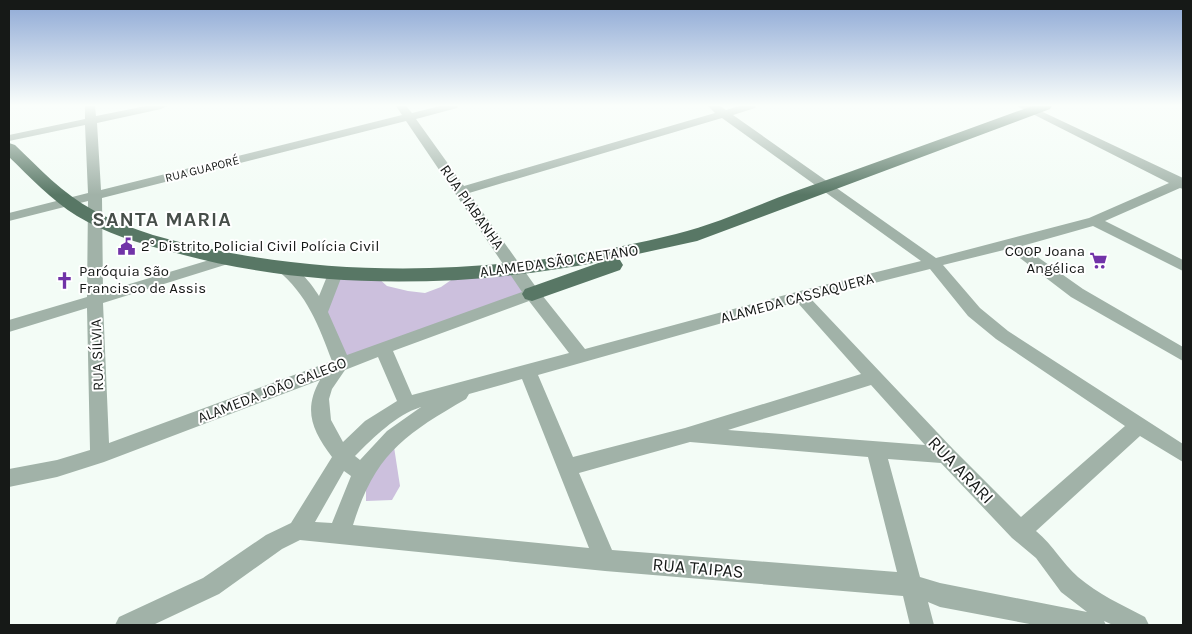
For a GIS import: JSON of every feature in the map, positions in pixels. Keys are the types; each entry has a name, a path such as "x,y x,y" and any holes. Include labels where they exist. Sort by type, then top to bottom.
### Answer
{"main road":[{"name":"ALAMEDA SÃO CAETANO","path":"532,294 826,187 959,136"},
{"name":"ALAMEDA SÃO CAETANO","path":"9,148 69,202 95,219 177,247 226,260 335,273 416,275 516,270 612,255 690,237"}],"street":[{"name":"RUA SÍLVIA","path":"91,136 95,196 95,300 100,454"},
{"name":"RUA GUAPORÉ","path":"9,217 95,196 315,136"},
{"name":"RUA PIABANHA","path":"422,136 532,294 580,355"},
{"path":"462,191 651,136"},
{"path":"754,136 933,263 986,323 1183,454"},
{"path":"1089,136 1182,183"},
{"name":"ALAMEDA CASSAQUERA","path":"299,530 344,455 372,426 407,404 800,296 1010,244 1094,221 1182,183"},
{"path":"1094,221 1183,266"},
{"path":"1010,244 1078,293 1183,356"},
{"path":"9,326 226,260"},
{"path":"282,267 305,285 321,311 342,362 325,385 320,398 319,412 327,432 344,455 362,474"},
{"path":"321,311 335,273"},
{"name":"ALAMEDA JOÃO GALEGO","path":"9,478 58,469 342,362 532,294"},
{"name":"RUA ARARI","path":"800,296 946,455 1020,531 1044,552 1069,584 1094,603 1137,625"},
{"path":"383,348 407,404"},
{"path":"527,370 605,560"},
{"path":"568,467 685,436 874,377"},
{"path":"339,534 362,474 378,452 395,435 415,420 478,383"},
{"path":"1020,531 1140,424"},
{"path":"685,436 876,452 946,455"},
{"path":"876,452 922,625"},
{"path":"127,625 212,586 274,542 299,530"},
{"name":"RUA TAIPAS","path":"299,530 605,560 912,585 940,595 1094,625"}],"shaded area":[{"path":"514,273 527,293 344,357 324,312 337,275 377,277 387,286 425,293 441,287 457,276"},
{"path":"394,447 400,486 392,500 366,501 366,473"}],"place":[{"name":"2° Distrito Policial Civil Polícia Civil","path":"127,246"},
{"name":"COOP Joana Angélica","path":"1099,260"},
{"name":"Paróquia São Francisco de Assis","path":"65,280"}],"district":[{"name":"SANTA MARIA","path":"162,219"}]}
